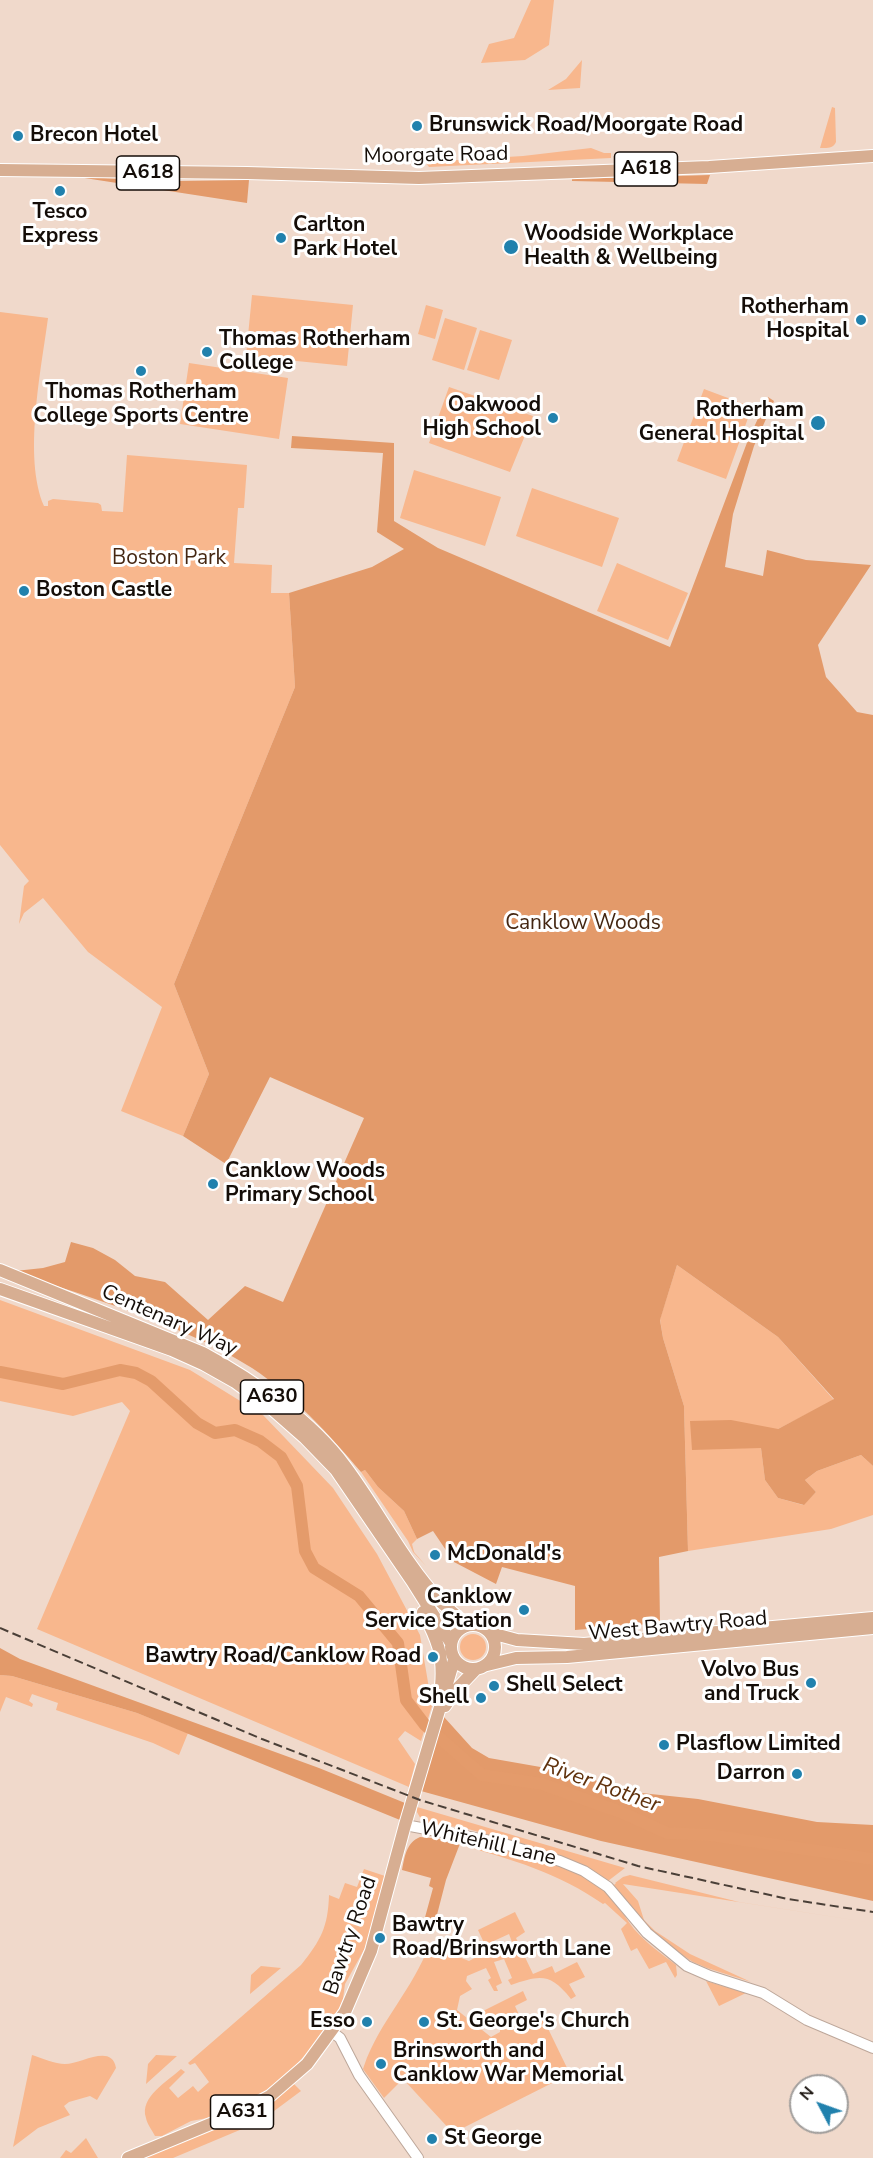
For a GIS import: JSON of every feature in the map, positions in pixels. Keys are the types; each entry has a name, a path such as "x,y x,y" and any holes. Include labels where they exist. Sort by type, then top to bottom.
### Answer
{"main road":[{"name":"Moorgate Road","path":"0,170 419,178 709,167 873,156"},
{"name":"Centenary Way","path":"0,1270 202,1353 226,1366 276,1400 344,1464 427,1584 440,1600 467,1625"},
{"name":"A630","path":"0,1289 172,1350 203,1364 235,1382 287,1421 336,1470 451,1643 454,1660"},
{"name":"A630","path":"386,1542 438,1640 442,1666 437,1722"},
{"name":"West Bawtry Road","path":"490,1633 517,1640 584,1644 873,1618"},
{"name":"A630","path":"467,1625 481,1626 490,1633"},
{"path":"451,1643 456,1632 467,1625"},
{"name":"West Bawtry Road","path":"481,1667 516,1658 567,1657 873,1628"},
{"path":"454,1660 462,1667 481,1667 494,1656 495,1648 490,1633"},
{"path":"584,1644 609,1634 620,1633"},
{"name":"Bawtry Road","path":"128,2158 243,2111 270,2096 307,2064 332,2032 353,1996 371,1951 405,1825 454,1660"},
{"name":"Bawtry Road","path":"437,1722 456,1690 481,1667"},
{"name":"Whitehill Lane","path":"405,1825 501,1843 560,1861 584,1871 608,1887 647,1933 687,1966 762,1993 807,2020 873,2048"},
{"path":"332,2032 340,2038 359,2075 418,2158"}],"green space":[{"path":"531,0 554,0 549,45 525,60 481,63 489,44 514,38"},
{"path":"582,60 580,88 548,90 566,79"},
{"path":"832,107 835,108 836,142 831,147 820,148"},
{"path":"591,148 611,153 611,158 429,167 425,162 523,156"},
{"path":"710,175 707,184 572,181 572,179"},
{"path":"78,177 181,181 249,180 247,203"},
{"path":"252,295 353,305 347,366 246,356"},
{"path":"426,305 443,310 435,339 418,334"},
{"name":"Boston Park","path":"0,312 48,318 38,388 34,439 38,486 44,506 48,506 48,501 53,499 98,503 102,511 123,512 127,455 247,465 244,508 238,508 234,563 272,565 271,593 289,593 295,687 174,984 209,1074 183,1136 121,1111 162,1007 88,952 43,898 24,913 19,924 24,886 29,881 0,845"},
{"path":"445,318 477,328 464,370 432,360"},
{"path":"480,330 512,340 499,380 467,370"},
{"path":"189,363 288,378 279,439 180,424"},
{"path":"449,387 533,416 510,472 429,443"},
{"path":"704,389 752,407 726,479 677,461"},
{"name":"Canklow Woods","path":"768,397 774,401 754,446 733,514 725,567 763,576 767,550 806,560 871,565 818,645 826,677 857,712 873,715 873,1466 861,1455 817,1471 805,1480 816,1492 804,1505 778,1498 765,1480 761,1448 692,1450 690,1421 731,1420 778,1429 834,1399 778,1337 677,1265 660,1320 663,1338 684,1406 688,1551 659,1557 660,1623 575,1630 575,1586 502,1567 496,1584 454,1562 433,1531 417,1539 404,1511 378,1487 365,1470 361,1472 310,1416 252,1368 166,1325 15,1271 43,1268 65,1262 71,1242 93,1248 115,1260 135,1276 165,1282 208,1320 245,1286 283,1302 364,1118 270,1077 226,1164 183,1136 209,1074 174,984 295,687 289,593 372,567 404,549 377,532 383,453 291,448 292,436 394,443 394,521 438,548 670,647 748,440"},
{"path":"414,470 501,497 485,546 400,518"},
{"path":"532,488 619,518 602,567 516,536"},
{"path":"617,563 688,593 668,640 597,611"},
{"path":"677,1265 778,1337 834,1400 778,1429 761,1448 765,1480 778,1498 803,1505 816,1492 805,1480 817,1471 861,1455 873,1466 873,1515 831,1529 688,1551 684,1406 663,1338 660,1319"},
{"path":"0,1300 190,1370 263,1415 333,1488 377,1554 420,1635 432,1706 421,1741 405,1731 398,1739 415,1764 409,1787 37,1629 130,1411 122,1402 73,1416 0,1401"},
{"path":"365,1470 378,1487 404,1511 417,1539 412,1544 414,1552 426,1566 413,1552 408,1541 361,1472"},
{"path":"473,1634 483,1637 486,1647 483,1657 473,1660 463,1657 460,1647 463,1637"},
{"path":"0,1648 20,1659 319,1768 405,1803 400,1820 137,1713 12,1676 0,1675"},
{"path":"0,1675 12,1676 137,1713 188,1733 179,1755 153,1743 56,1710 58,1703 32,1694 29,1701 33,1704 32,1707 6,1697 0,1712"},
{"path":"444,1717 472,1748 489,1758 569,1772 632,1792 698,1799 817,1822 873,1825 873,1901 601,1841 421,1791"},
{"path":"417,1807 625,1868 608,1881 563,1857 465,1828 423,1823"},
{"path":"420,1837 461,1841 446,1880 432,1934 421,1932 433,1888 429,1886 431,1878 402,1870 409,1846"},
{"path":"461,1841 535,1857 588,1879 612,1899 639,1934 676,1965 677,1975 675,1978 666,1962 649,1969 637,1948 631,1951 621,1929 627,1923 605,1903 603,1904 552,1875 460,1845"},
{"path":"364,1869 385,1876 365,1948 345,1984 343,1999 338,2011 308,2052 288,2073 259,2096 213,2117 191,2121 162,2136 155,2136 147,2122 145,2110 151,2096 181,2069 185,2072 169,2088 178,2098 193,2086 198,2092 209,2082 195,2063 190,2065 188,2063 301,1965 322,1933 327,1916 329,1895 339,1899 345,1883 357,1887"},
{"path":"630,1875 739,1902 873,1923 623,1884 638,1901 644,1920 655,1931 690,1954 751,1982 693,1962 652,1931 613,1886 623,1877"},
{"path":"515,1912 525,1932 516,1938 533,1974 552,1966 555,1973 577,1962 585,1977 569,1984 576,1996 571,1999 557,1984 544,1979 530,1979 511,1985 508,1980 512,1978 504,1959 494,1962 502,1983 496,1986 498,1991 494,1991 488,1980 491,1978 486,1968 467,1976 466,1981 472,1989 460,1996 457,2010 491,2037 500,2032 500,2018 484,2015 483,2011 523,1991 527,2000 515,2006 522,2021 540,2012 570,2074 453,2133 403,2079 384,2098 363,2069 370,2050 415,1976 429,1945 469,1961 488,1951 490,1954 512,1942 509,1934 485,1945 478,1930"},
{"path":"261,1966 281,1968 250,1994 251,1975"},
{"path":"706,1981 746,1993 719,2006"},
{"path":"32,2055 65,2064 95,2057 109,2057 116,2068 97,2100 90,2096 69,2102 64,2106 70,2115 38,2128 13,2147"},
{"path":"156,2055 177,2056 146,2084 148,2064"},
{"path":"294,2084 301,2091 266,2117 272,2125 254,2124 173,2158 139,2158 239,2118 277,2097"},
{"path":"86,2138 98,2158 60,2158 66,2150 71,2153"}],"waterway":[{"name":"River Rother","path":"0,1372 63,1384 120,1370 136,1373 151,1381 197,1423 215,1433 235,1430 260,1441 281,1457 297,1486 305,1551 314,1568 359,1596 398,1643 406,1700 425,1725 482,1775 542,1784 623,1813 667,1833 710,1835 873,1859"}],"railway":[{"path":"0,1628 262,1739 420,1800 638,1866 788,1899 873,1912"}],"place":[{"name":"Brunswick Road/Moorgate Road","path":"417,126"},
{"name":"Brecon Hotel","path":"18,136"},
{"name":"Tesco Express","path":"60,191"},
{"name":"Carlton Park Hotel","path":"281,238"},
{"name":"Woodside Workplace Health & Wellbeing","path":"511,247"},
{"name":"Rotherham Hospital","path":"861,320"},
{"name":"Thomas Rotherham College","path":"207,352"},
{"name":"Thomas Rotherham College Sports Centre","path":"141,371"},
{"name":"Oakwood High School","path":"553,418"},
{"name":"Rotherham General Hospital","path":"818,423"},
{"name":"Boston Castle","path":"24,591"},
{"name":"Canklow Woods Primary School","path":"213,1184"},
{"name":"McDonald's","path":"435,1555"},
{"name":"Canklow Service Station","path":"524,1610"},
{"name":"Bawtry Road/Canklow Road","path":"433,1657"},
{"name":"Volvo Bus and Truck","path":"811,1683"},
{"name":"Shell Select","path":"494,1686"},
{"name":"Shell","path":"481,1698"},
{"name":"Plasflow Limited","path":"664,1745"},
{"name":"Darron","path":"797,1774"},
{"name":"Bawtry Road/Brinsworth Lane","path":"380,1938"},
{"name":"Esso","path":"367,2022"},
{"name":"St. George's Church","path":"424,2022"},
{"name":"Brinsworth and Canklow War Memorial","path":"381,2064"},
{"name":"St George","path":"432,2139"}]}
